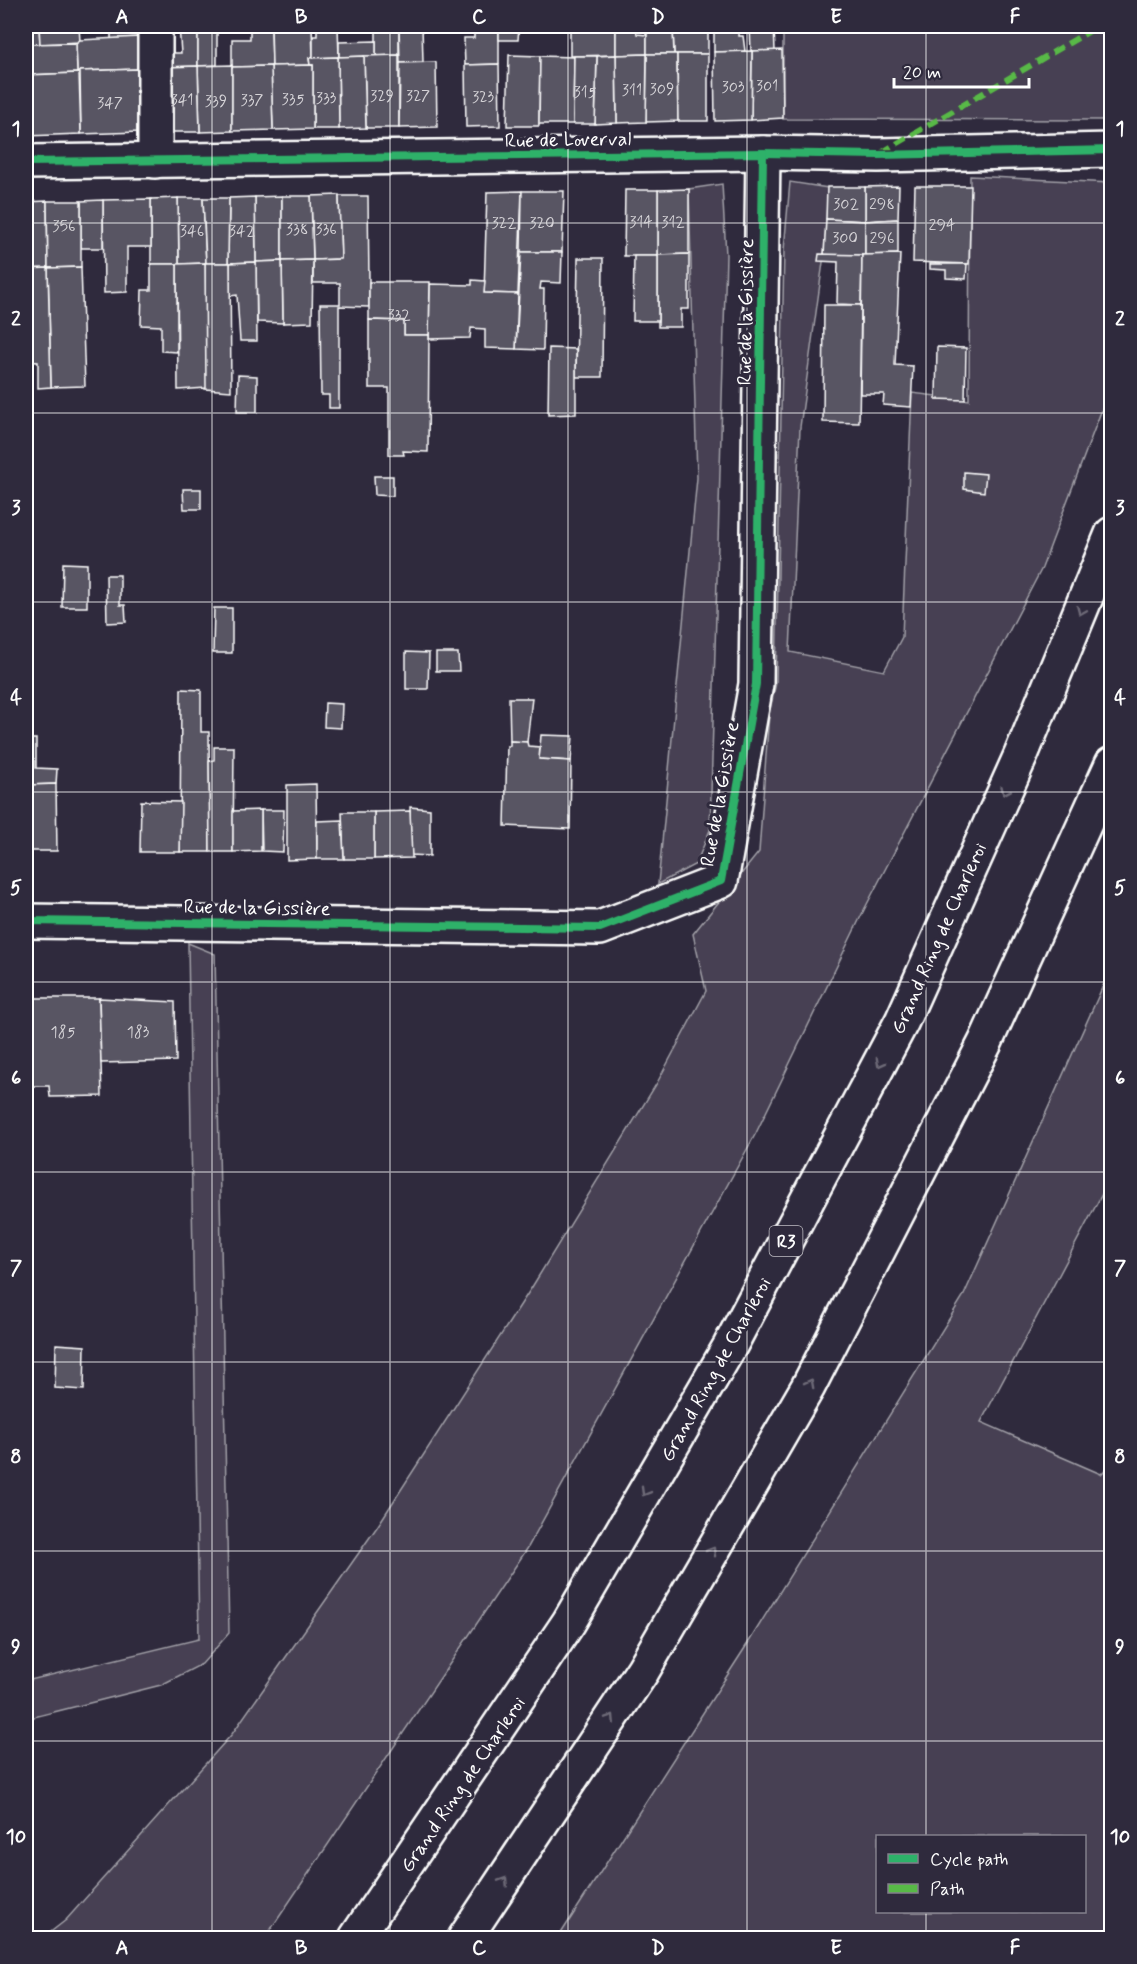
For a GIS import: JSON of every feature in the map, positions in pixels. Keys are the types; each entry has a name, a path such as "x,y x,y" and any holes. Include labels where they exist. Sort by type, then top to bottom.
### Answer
{"main road":[{"path":"155,26 155,161"},
{"name":"Rue de Loverval","path":"26,162 764,153 878,155 1112,150"},
{"name":"Rue de la Gissière","path":"26,921 600,928 721,881 756,684 764,153"},
{"name":"Grand Ring de Charleroi","path":"356,1938 394,1886 569,1622 730,1346 902,1021 1021,755 1112,534"},
{"path":"469,1936 643,1670 808,1387 985,1043 1112,764"},
{"path":"334,1938 394,1886"}],"shaded area":[{"path":"783,26 1111,26 1111,120 783,119"},
{"path":"970,176 1111,183 1111,385 1042,568 864,910 756,1133 527,1549 265,1938 43,1938 66,1920 232,1734 377,1527 532,1287 657,1083 706,991 693,934 759,852 769,714 776,683 784,250 790,182 828,188 824,255 800,427 790,652 884,671 902,637 912,393 969,400"},
{"path":"722,184 726,255 710,830 696,864 658,884 697,478 689,189"},
{"path":"188,943 215,954 229,1633 202,1664 161,1685 26,1719 26,1681 199,1639"},
{"path":"1111,968 1111,1177 981,1422 1101,1474 1111,1464 1111,1938 558,1938 750,1640 964,1295"}],"building":[{"path":"26,26 39,26 40,44 26,44"},
{"path":"39,26 79,26 80,42 40,44"},
{"path":"111,26 138,26 139,37 111,39"},
{"path":"179,26 198,26 198,66 165,67 166,53 181,53"},
{"path":"198,26 217,26 217,65 198,66"},
{"path":"250,26 271,26 272,66 232,67 232,39 250,39"},
{"path":"271,26 312,26 313,58 309,58 310,65 272,66"},
{"path":"317,26 338,26 339,57 313,58 313,36 317,36"},
{"path":"376,26 399,26 399,55 376,56"},
{"path":"399,26 422,26 423,62 400,63"},
{"path":"474,26 499,26 499,64 465,65 464,38 474,38"},
{"path":"499,26 519,26 518,40 499,40"},
{"path":"570,26 616,26 616,55 570,56"},
{"path":"616,26 636,26 637,34 647,35 647,54 616,55"},
{"path":"673,26 699,26 699,32 708,31 708,54 674,54"},
{"path":"714,26 739,26 739,36 743,36 745,51 714,52"},
{"path":"750,26 774,26 775,51 751,51"},
{"path":"647,31 673,31 674,54 647,54"},
{"path":"139,37 139,69 80,71 77,73 76,43 80,40"},
{"path":"376,41 376,56 339,57 339,42"},
{"path":"76,43 77,73 26,75 26,44"},
{"path":"782,50 783,118 751,120 752,51"},
{"path":"752,51 751,120 715,121 714,52"},
{"path":"647,54 677,54 678,121 646,122"},
{"path":"647,54 646,122 617,123 616,55"},
{"path":"677,54 708,54 708,121 678,121"},
{"path":"399,55 399,128 366,128 364,56"},
{"path":"509,55 540,56 539,126 507,126"},
{"path":"616,55 617,123 595,124 597,56"},
{"path":"364,56 366,128 339,129 338,57"},
{"path":"540,56 574,57 573,124 539,124"},
{"path":"574,56 597,56 595,124 573,124"},
{"path":"338,57 339,129 313,129 313,65 310,65 309,58"},
{"path":"436,62 437,127 399,128 400,63"},
{"path":"499,64 500,126 466,127 465,65"},
{"path":"232,65 232,131 200,132 198,66"},
{"path":"313,65 313,129 273,130 271,66"},
{"path":"198,66 200,132 166,132 165,67"},
{"path":"271,66 273,130 232,131 232,67"},
{"path":"139,69 139,132 81,134 80,71"},
{"path":"79,73 81,134 26,136 26,75"},
{"path":"899,186 898,219 865,221 865,187"},
{"path":"915,186 971,186 969,264 913,262"},
{"path":"827,187 865,187 865,221 826,219"},
{"path":"689,189 689,254 658,255 658,190"},
{"path":"625,190 658,190 658,256 624,256"},
{"path":"522,191 518,294 484,293 487,192"},
{"path":"522,191 564,191 562,252 521,252"},
{"path":"339,195 341,259 313,260 311,196"},
{"path":"282,196 282,261 256,262 255,197"},
{"path":"282,196 311,196 313,260 282,261"},
{"path":"339,196 368,196 369,307 339,306 339,408 329,408 329,395 321,395 320,304 340,304 340,283 313,283 313,260 341,259"},
{"path":"255,197 256,262 228,263 229,198"},
{"path":"178,198 203,198 206,263 179,264"},
{"path":"178,198 179,264 151,264 151,199"},
{"path":"203,198 229,198 228,263 206,263"},
{"path":"151,199 151,247 127,247 127,292 104,293 103,200"},
{"path":"103,200 103,248 81,248 81,201"},
{"path":"47,201 48,268 26,269 26,202"},
{"path":"47,201 81,201 81,267 48,268"},
{"path":"826,219 865,221 865,255 824,255"},
{"path":"898,219 898,254 865,255 865,221"},
{"path":"521,252 562,252 561,283 541,282 540,289 544,289 543,350 516,349"},
{"path":"689,254 689,309 681,309 681,327 658,327 658,255"},
{"path":"819,254 862,255 861,305 837,304 838,262 818,261"},
{"path":"900,254 895,365 913,366 911,407 883,405 884,394 860,394 862,255"},
{"path":"634,256 658,256 658,321 633,321"},
{"path":"578,258 603,258 602,377 576,377"},
{"path":"313,260 312,322 283,323 282,261"},
{"path":"282,261 283,323 257,322 256,262"},
{"path":"256,262 257,341 240,341 237,295 230,296 230,263"},
{"path":"205,263 230,263 231,391 205,389"},
{"path":"205,263 206,388 178,390 177,264"},
{"path":"151,264 177,264 177,352 161,351 161,326 141,325 142,290 151,290"},
{"path":"930,264 967,264 966,279 946,278 946,270 930,269"},
{"path":"81,267 85,386 51,387 48,268"},
{"path":"48,268 51,387 38,388 38,362 26,361 26,269"},
{"path":"472,280 485,281 484,293 518,294 516,349 485,348 485,329 471,328 470,338 429,339 430,284 472,285"},
{"path":"369,282 430,282 429,335 404,335 404,321 369,320"},
{"path":"824,305 861,305 859,423 823,422"},
{"path":"369,320 404,321 404,335 429,335 428,452 403,451 404,455 389,455 389,388 369,388"},
{"path":"937,347 966,348 965,400 936,399"},
{"path":"549,348 576,349 576,414 548,415"},
{"path":"238,375 257,376 257,412 237,412"},
{"path":"964,472 986,474 984,492 964,489"},
{"path":"374,476 393,476 393,496 375,495"},
{"path":"183,489 201,489 201,509 184,509"},
{"path":"63,563 87,564 87,607 62,607"},
{"path":"106,575 120,575 120,605 125,605 126,622 107,623"},
{"path":"214,608 232,608 232,653 213,653"},
{"path":"406,652 429,653 428,689 406,689"},
{"path":"436,653 458,653 459,671 436,671"},
{"path":"181,689 201,690 201,732 209,732 210,852 180,852"},
{"path":"509,698 532,698 527,742 510,741"},
{"path":"325,703 342,704 341,728 324,727"},
{"path":"541,735 573,736 571,761 539,759"},
{"path":"27,739 36,739 36,768 57,769 56,784 28,785"},
{"path":"510,741 527,742 528,746 540,747 539,759 571,761 570,829 505,826 507,746 510,746"},
{"path":"214,747 234,747 233,852 210,852 209,761 214,760"},
{"path":"56,784 57,851 28,851 28,785"},
{"path":"316,784 317,859 287,860 287,785"},
{"path":"141,801 181,802 180,852 140,852"},
{"path":"410,807 430,809 430,856 411,855"},
{"path":"261,810 284,810 283,852 262,851"},
{"path":"261,810 261,851 233,852 233,811"},
{"path":"410,811 412,858 374,859 374,812"},
{"path":"342,812 374,812 374,859 344,859"},
{"path":"342,820 344,859 317,859 317,821"},
{"path":"27,998 99,998 102,1096 50,1097 49,1086 27,1086"},
{"path":"99,998 175,1002 176,1061 101,1063"},
{"path":"56,1344 85,1346 84,1390 55,1388"}],"marked path":[{"path":"881,153 1098,26"}],"cycle path":[{"path":"26,162 763,153 878,155 1112,150"},
{"path":"26,921 600,928 721,881 756,684 763,153"}]}
